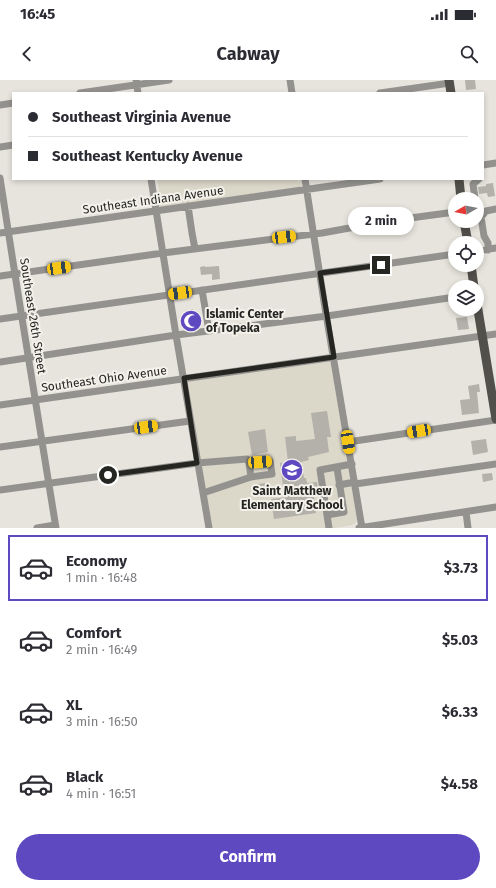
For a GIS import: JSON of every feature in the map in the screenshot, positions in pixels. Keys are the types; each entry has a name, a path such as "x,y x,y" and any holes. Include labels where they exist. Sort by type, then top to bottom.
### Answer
{"main road":[{"path":"450,82 451,92"},
{"path":"459,180 460,192"},
{"path":"479,316 496,420"}],"street":[{"path":"85,92 136,82 169,80"},
{"path":"290,80 292,92"},
{"path":"136,82 138,92"},
{"path":"386,92 450,82"},
{"path":"0,105 12,103"},
{"path":"0,147 12,145"},
{"path":"484,165 496,163"},
{"name":"Southeast 26th Street","path":"0,178 56,527"},
{"path":"151,180 209,528"},
{"path":"305,180 362,528"},
{"name":"Southeast Indiana Avenue","path":"0,233 373,180"},
{"path":"474,192 473,184 478,180"},
{"path":"188,206 195,249"},
{"path":"488,250 488,242 484,236 481,217 486,211 496,209"},
{"path":"0,276 163,253 322,233 388,221 448,213"},
{"path":"484,251 496,248"},
{"path":"0,318 448,255"},
{"path":"202,290 209,331"},
{"path":"0,362 176,335 327,316 448,298"},
{"name":"Southeast Ohio Avenue","path":"0,404 496,334"},
{"path":"348,442 496,420"},
{"path":"0,448 190,421"},
{"path":"246,461 251,477"},
{"path":"0,490 197,463 270,461 272,474 251,477 202,493"},
{"path":"329,528 320,470 352,464"},
{"path":"339,484 496,464"},
{"path":"327,515 344,512 337,468"},
{"path":"359,528 496,507"},
{"path":"466,512 468,528"},
{"path":"37,528 56,527"}],"shaded area":[{"path":"157,180 297,180 298,182 302,180 300,187 161,207 157,203 159,202 160,197"},
{"path":"330,362 331,365 357,519 356,523 335,528 211,528 188,382 191,380"}],"building":[{"path":"465,80 475,80 476,89 466,90"},
{"path":"493,183 495,196 488,197 487,193 479,192 478,187 486,186 486,184"},
{"path":"219,266 220,279 212,280 212,274 201,275 200,267"},
{"name":"Islamic Center of Topeka","path":"193,309 196,327 188,329 185,311"},
{"path":"467,317 469,329 458,330 456,318"},
{"path":"479,384 480,392 477,392 479,413 462,415 460,400 470,399 468,386"},
{"name":"Saint Matthew Elementary School","path":"327,411 331,437 327,437 329,452 308,457 309,460 301,462 304,478 306,478 307,483 317,482 318,489 313,489 316,513 274,519 271,499 288,497 287,485 283,486 280,463 288,462 285,437 296,436 296,441 315,439 311,413"},
{"path":"265,429 268,452 252,455 248,432"},
{"path":"486,439 488,452 473,455 471,441"},
{"path":"492,473 493,480 483,482 482,474"},
{"path":"265,483 266,491 254,493 253,485"}],"place":[{"name":"Islamic Center of Topeka","path":"191,321"},
{"name":"Saint Matthew Elementary School","path":"292,470"}],"route":[{"path":"108,475 197,463 184,378 334,357 320,273 381,265"}]}
